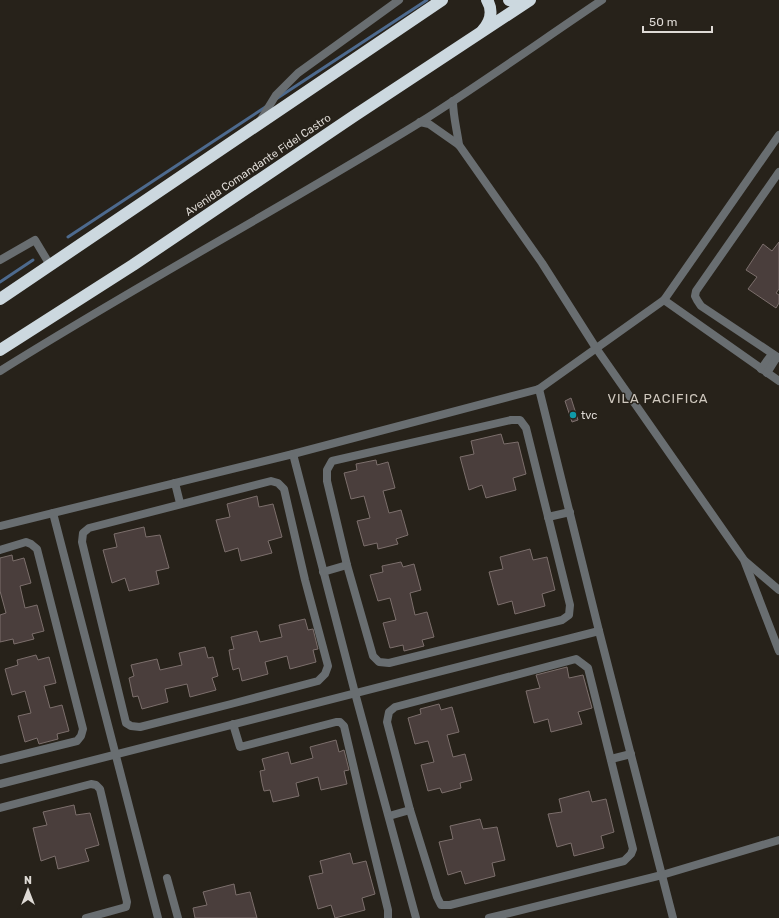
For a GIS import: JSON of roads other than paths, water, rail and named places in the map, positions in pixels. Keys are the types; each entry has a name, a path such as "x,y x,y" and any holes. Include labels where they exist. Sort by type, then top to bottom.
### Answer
{"highway":[{"path":"0,299 442,0"},
{"path":"481,32 486,27 491,15 488,0"},
{"path":"509,0 519,2 530,0"},
{"name":"Avenida Comandante Fidel Castro","path":"0,350 133,265 530,0"}],"street":[{"path":"257,125 276,95 298,73 399,0"},
{"path":"0,371 51,338 240,230 420,122 602,0"},
{"path":"453,101 453,112 457,126 459,145"},
{"path":"420,122 429,124 459,145 542,263 596,348 744,560 779,651"},
{"path":"0,526 293,454 539,389 664,300 779,134"},
{"path":"764,371 776,357 700,306 695,296 696,291 779,172"},
{"path":"0,260 35,240 50,265"},
{"path":"664,300 779,381"},
{"path":"539,389 673,918"},
{"path":"511,420 520,420 526,428 548,517 570,605 569,614 562,620 389,663 379,662 373,656 346,565 326,481 327,470 332,461 511,420"},
{"path":"293,454 355,693 416,918"},
{"path":"271,481 278,483 284,489 305,580 328,666 326,674 318,681 147,725 131,726 126,723 82,542 83,533 89,528 180,503 271,481"},
{"path":"175,483 180,503"},
{"path":"548,517 570,512"},
{"path":"53,513 158,918"},
{"path":"0,550 26,542 37,549 83,729 82,736 77,741 0,760"},
{"path":"744,560 779,590"},
{"path":"323,572 346,565"},
{"path":"0,784 600,631"},
{"path":"576,659 588,668 611,759 633,849 632,854 624,860 450,905 441,905 436,897 410,810 387,722 389,712 395,707 576,659"},
{"path":"233,724 240,747 336,722 340,722 344,726 388,910 388,918"},
{"path":"611,759 631,754"},
{"path":"0,808 91,784 96,785 100,789 127,902 126,907 119,910 86,918"},
{"path":"389,816 410,810"},
{"path":"489,918 662,876 779,840"},
{"path":"167,878 178,918"}],"waterway":[{"path":"276,99 427,0"},
{"path":"68,237 267,106"},
{"path":"0,282 33,260"}],"place":[{"name":"tvc","path":"573,415"}],"district":[{"name":"VILA PACIFICA","path":"658,398"}]}
